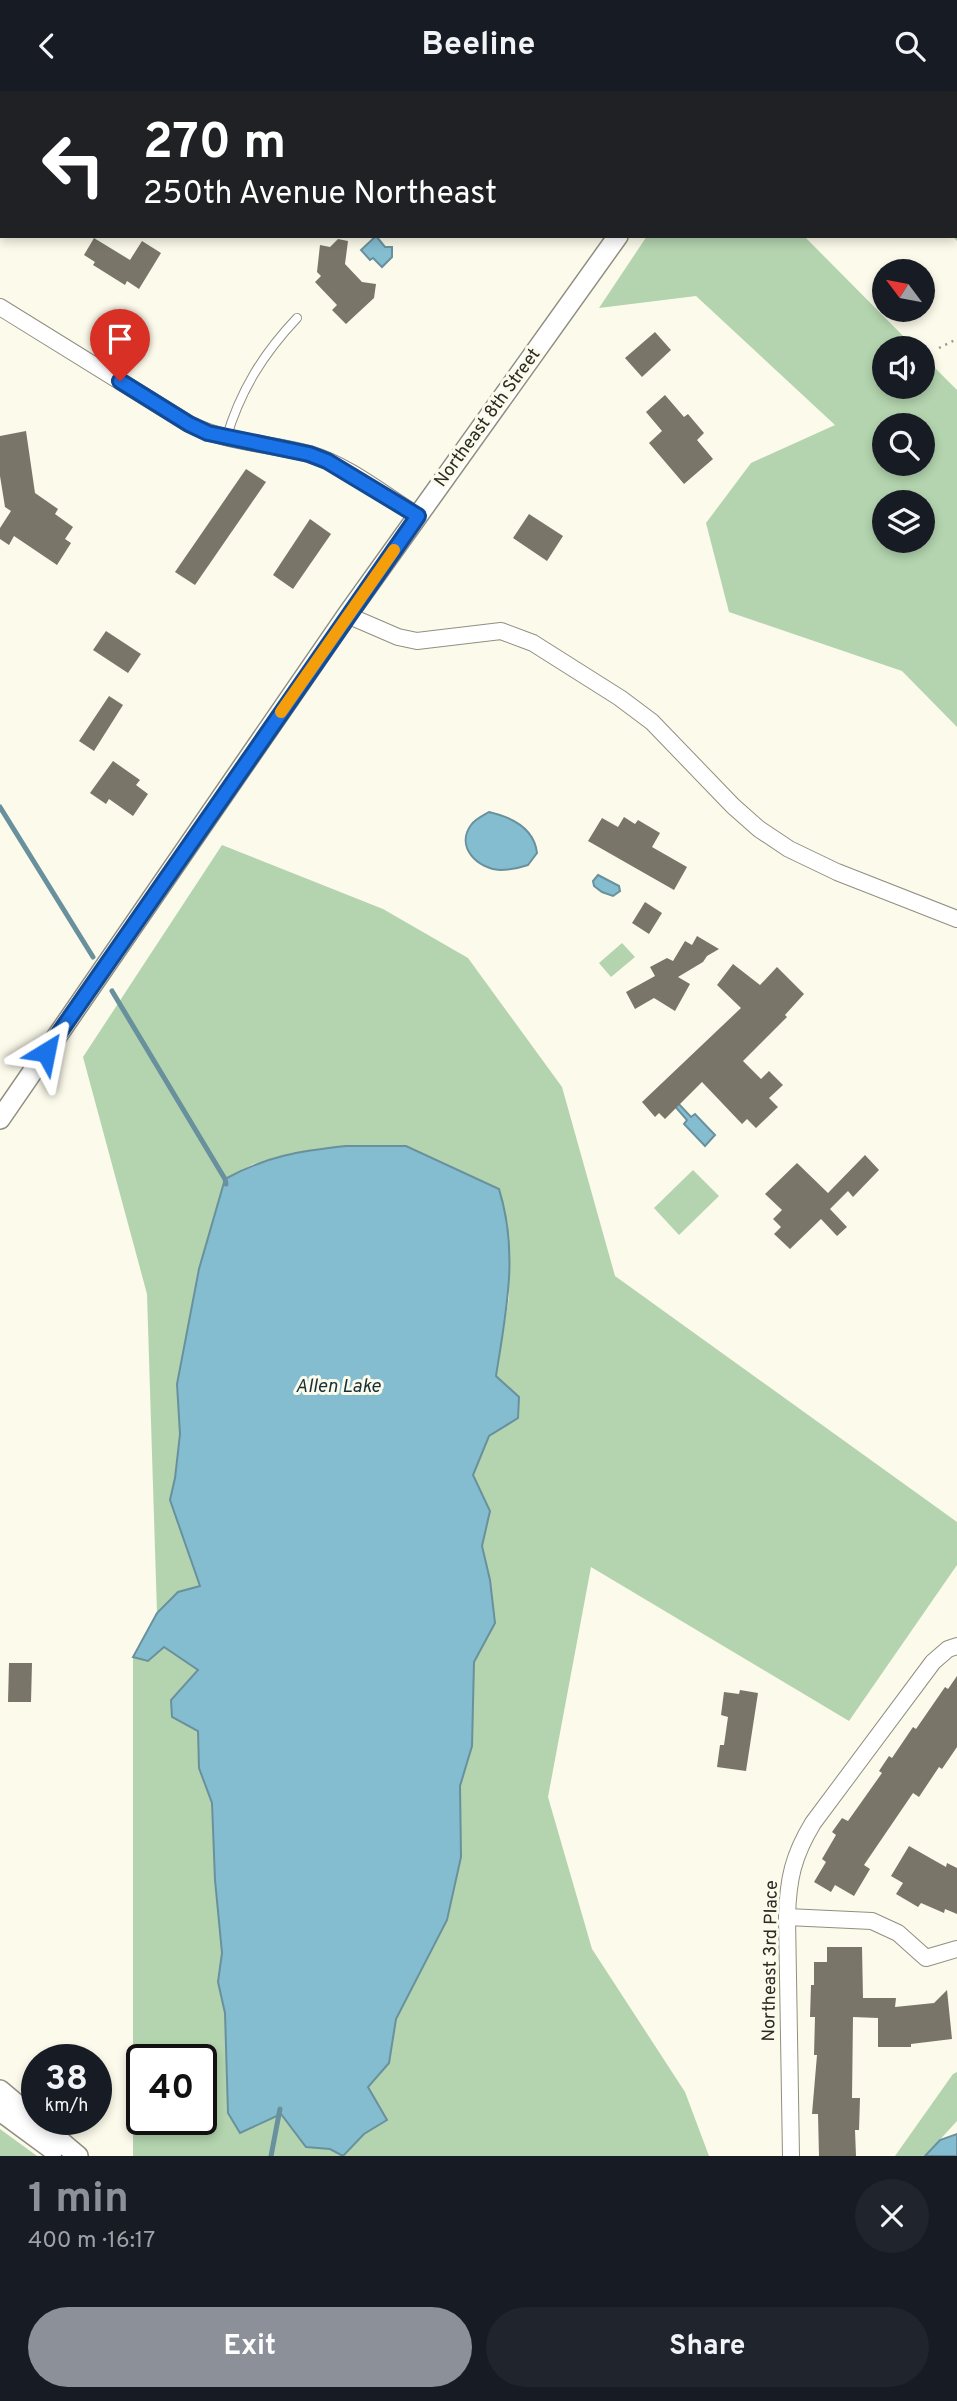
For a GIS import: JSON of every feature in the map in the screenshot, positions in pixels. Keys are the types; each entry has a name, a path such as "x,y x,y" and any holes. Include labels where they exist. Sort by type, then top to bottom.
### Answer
{"street":[{"name":"Northeast 8th Street","path":"0,1119 347,615 617,238"},
{"path":"0,307 189,424 226,439 309,454 327,461 418,516"},
{"path":"347,615 417,641 501,631 533,643 620,698 652,722 733,806 759,829 789,849 836,872 957,919"},
{"name":"Northeast 3rd Place","path":"791,2156 787,1917 788,1887 793,1861 800,1844 834,1794 933,1662 952,1647"},
{"path":"787,1917 872,1921 898,1933 926,1958 957,1949"},
{"path":"0,2090 78,2156"},
{"path":"0,2111 60,2156"}],"lane":[{"path":"226,439 234,412 251,375 272,344 297,317"}],"path":[{"path":"939,348 957,339"}],"green space":[{"path":"646,238 806,238 872,305 872,322 889,322 903,336 872,336 872,399 935,399 935,368 957,390 957,727 902,671 729,612 706,523 751,463 835,425 696,296 599,308"},
{"path":"222,845 383,909 468,958 562,1087 615,1276 957,1522 957,1565 849,1721 591,1567 548,1797 592,1949 685,2092 709,2156 344,2156 364,2134 387,2120 368,2088 389,2063 396,2019 447,1920 461,1857 460,1786 472,1746 474,1662 495,1623 490,1580 482,1546 490,1511 473,1475 489,1436 518,1417 496,1376 509,1297 510,1252 499,1189 406,1146 346,1146 253,1164 226,1179 177,1384 180,1434 170,1500 200,1586 178,1592 157,1613 147,1294 83,1057"},
{"path":"622,943 635,957 611,977 599,963"},
{"path":"693,1170 719,1196 679,1235 654,1208"},
{"path":"164,1647 198,1670 171,1700 172,1717 198,1730 199,1768 212,1803 215,1880 222,1953 218,1982 225,2013 228,2078 240,2133 281,2114 306,2147 330,2149 344,2156 133,2156 133,2135 217,2135 217,2044 133,2044 133,1657 148,1661"},
{"path":"957,2072 957,2121 925,2156 895,2156 953,2074"},
{"path":"0,2129 37,2156 0,2156"}],"water":[{"path":"374,238 378,238 385,247 392,247 392,257 382,267 373,258 370,260 361,250"},
{"path":"489,812 513,820 531,836 537,853 528,865 507,870 492,869 471,855 467,849 467,833 475,821"},
{"path":"598,875 619,886 620,891 613,896 602,892 594,886 593,881"},
{"path":"676,1101 691,1117 695,1114 715,1135 705,1146 684,1124 687,1120 673,1104"},
{"name":"Allen Lake","path":"346,1146 406,1146 499,1189 508,1236 509,1283 496,1376 519,1397 518,1418 489,1436 473,1475 490,1511 482,1546 490,1580 495,1623 474,1662 472,1746 460,1786 461,1857 447,1920 396,2019 389,2063 368,2087 387,2120 364,2134 343,2156 330,2149 306,2147 281,2114 240,2133 228,2113 225,2013 218,1982 222,1953 215,1880 212,1803 199,1768 198,1731 172,1717 171,1700 198,1670 164,1647 148,1661 133,1657 157,1613 178,1592 200,1586 170,1500 180,1434 177,1384 199,1269 225,1179 255,1165 284,1156"},
{"path":"957,2134 957,2156 925,2156 940,2140"}],"building":[{"path":"94,238 130,260 142,241 161,253 139,289 127,281 125,285 93,265 95,262 84,255"},
{"path":"338,239 348,241 345,264 362,282 376,284 374,298 346,324 332,310 337,305 315,282 321,276 317,272 320,245 330,247"},
{"path":"655,332 671,350 642,377 625,358"},
{"path":"665,395 684,417 688,414 704,433 697,440 713,459 684,484 649,443 662,431 646,412"},
{"path":"26,431 35,493 58,509 55,514 73,527 65,539 71,543 57,565 14,536 9,545 0,539 0,528 11,511 5,507 0,476 0,436"},
{"path":"246,469 266,482 195,585 175,572"},
{"path":"529,514 563,536 547,561 513,538"},
{"path":"310,519 331,534 293,589 273,575"},
{"path":"106,631 141,654 128,673 93,650"},
{"path":"109,696 123,705 94,751 79,741"},
{"path":"113,761 140,780 136,785 148,794 133,816 109,799 106,804 90,793"},
{"path":"624,817 635,824 638,820 660,833 652,847 687,867 674,890 588,841 602,818 618,827"},
{"path":"645,902 662,913 649,934 632,923"},
{"path":"697,936 719,949 678,977 690,984 675,1011 654,998 635,1009 626,992 655,976 650,967 667,958 673,961 685,941 692,945"},
{"path":"733,964 760,985 777,967 804,994 785,1015 787,1017 743,1061 761,1079 769,1071 783,1085 769,1098 778,1107 756,1128 747,1119 742,1124 702,1082 665,1119 659,1113 655,1117 642,1102 741,1008 717,985"},
{"path":"865,1155 879,1170 853,1197 848,1191 830,1209 847,1227 837,1236 821,1219 790,1249 774,1234 781,1227 773,1219 782,1210 765,1194 797,1163 828,1193"},
{"path":"9,1663 32,1663 31,1702 8,1702"},
{"path":"957,1676 957,1747 942,1769 939,1767 919,1797 913,1793 864,1865 870,1869 854,1896 835,1885 831,1892 814,1882 826,1862 822,1859 836,1835 832,1832 842,1818 848,1821 882,1773 879,1771 889,1756 892,1758 913,1727 916,1729 945,1687 948,1689"},
{"path":"740,1690 758,1693 746,1771 717,1767 720,1745 724,1745 728,1717 721,1715 724,1692 739,1694"},
{"path":"909,1846 946,1867 947,1863 957,1868 957,1914 945,1909 944,1913 921,1903 918,1907 896,1894 903,1883 891,1876"},
{"path":"827,1947 862,1947 863,1998 896,1998 895,2007 934,2003 947,1990 952,2039 911,2044 911,2047 878,2047 878,2018 853,2017 852,2098 860,2098 859,2130 855,2130 856,2156 819,2156 818,2114 812,2114 817,2055 814,2055 815,2017 810,2017 811,1985 814,1985 814,1962 827,1962"}],"waterway":[{"path":"0,807 93,957"},
{"path":"112,991 226,1184"},
{"path":"271,2156 280,2109"}],"slow traffic":[{"path":"281,712 394,550"}],"route":[{"path":"46,1052 418,516 327,461 309,454 226,439 208,433 120,381"}]}
